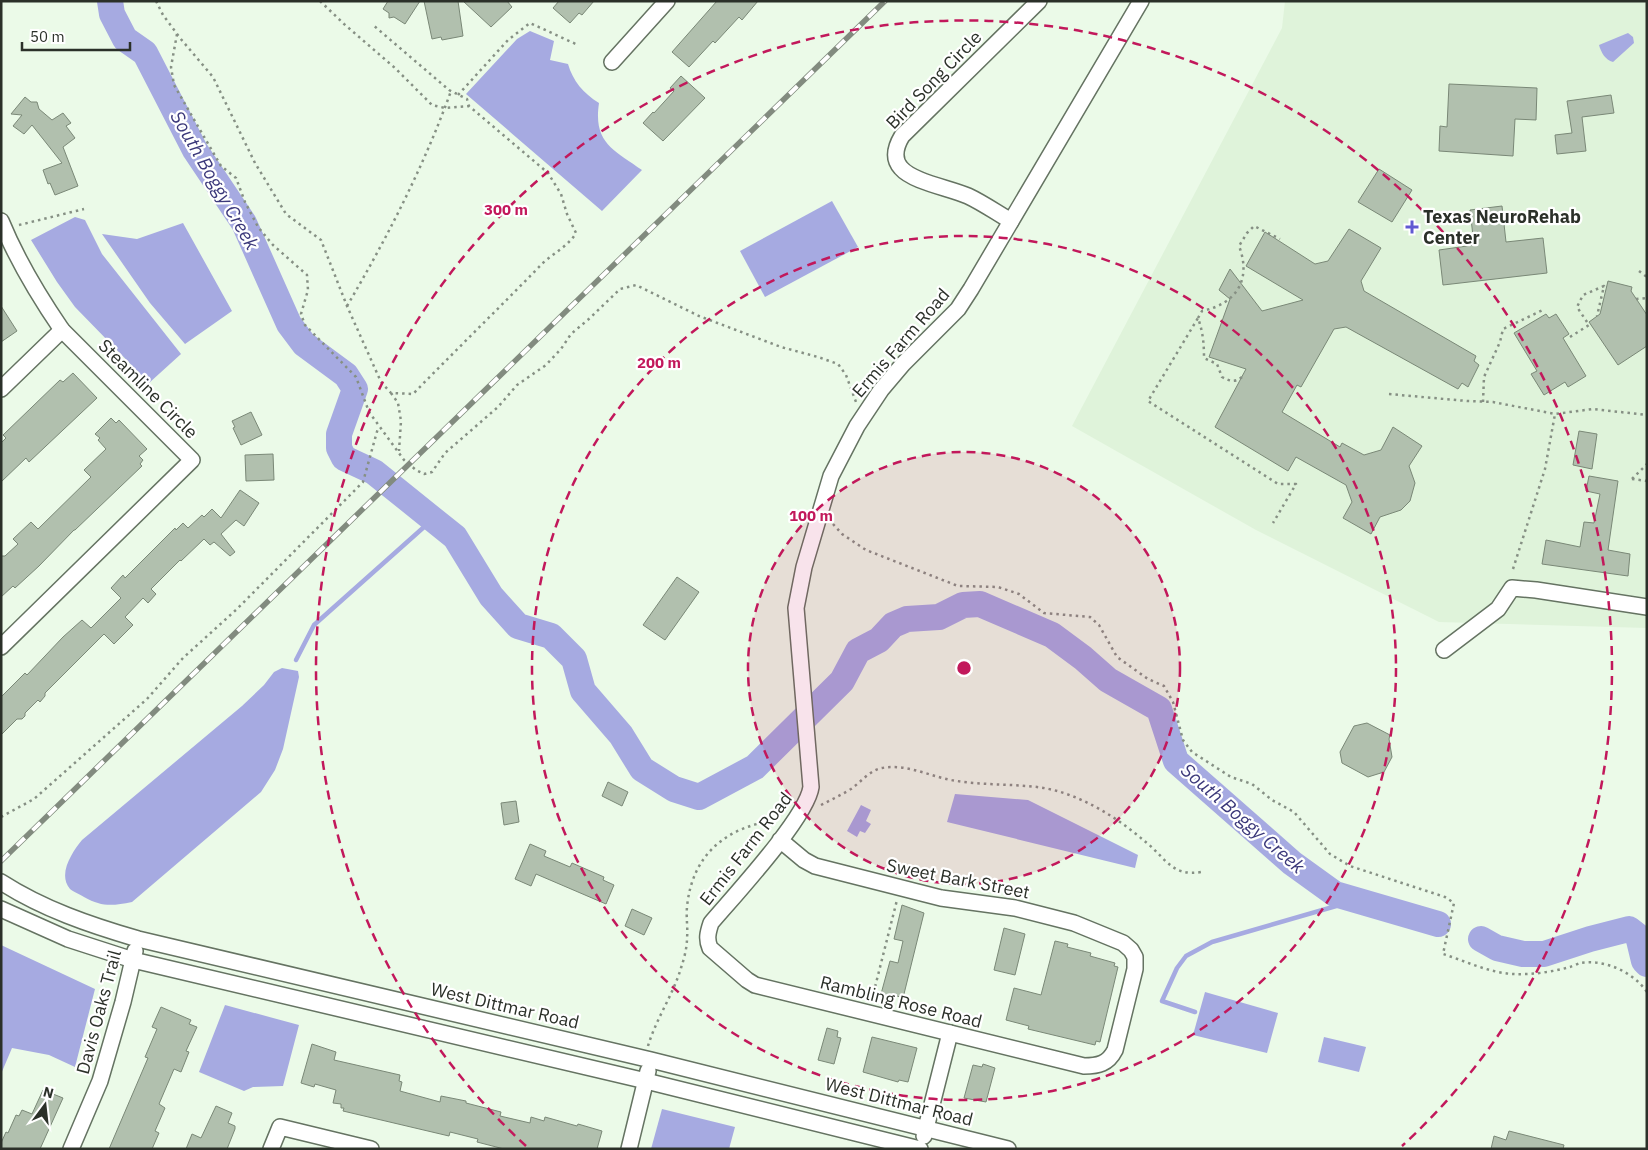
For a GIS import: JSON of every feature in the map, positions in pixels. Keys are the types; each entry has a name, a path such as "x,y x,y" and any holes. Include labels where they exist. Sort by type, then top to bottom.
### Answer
{"street":[{"path":"612,62 667,1"},
{"name":"Bird Song Circle","path":"1011,221 967,196 910,176 900,167 896,157 897,145 902,136 1039,1"},
{"name":"Ermis Farm Road","path":"710,948 707,941 711,923 780,840 810,796 796,608 799,590 831,476 857,426 881,390 903,364 958,309 1140,1"},
{"name":"Steamline Circle","path":"1,221 23,268 62,330 192,460 1,647"},
{"path":"1,388 62,330"},
{"path":"1444,650 1498,609 1512,588 1647,607"},
{"name":"Sweet Bark Street","path":"780,840 804,860 815,866 940,898 1015,908 1056,918 1074,923 1123,943 1131,950 1135,957 1135,968 1115,1050 1111,1058 1104,1063 1094,1066"},
{"name":"West Dittmar Road","path":"1,882 20,894 74,919 138,939 651,1060 1008,1149"},
{"path":"1,909 68,940 133,960 646,1081 920,1149 950,1033"},
{"name":"Davis Oaks Trail","path":"71,1149 100,1081 123,1002 138,939"},
{"name":"Rambling Rose Road","path":"710,948 755,985 1084,1066 1094,1066"},
{"path":"629,1149 651,1060"},
{"path":"271,1149 280,1127 371,1149"}],"path":[{"path":"156,1 176,34 213,77 255,163 286,214 321,240 347,306 381,382 398,403 401,421 398,452"},
{"path":"320,1 396,68 432,105 444,108 469,106"},
{"path":"458,95 508,40 530,23 578,45"},
{"path":"373,25 450,91 467,99 469,106 548,173 561,194 566,214 576,233 571,241 553,254 522,287 503,302 412,394 391,393"},
{"path":"176,34 171,67 174,85 221,166 236,178 245,202 258,227 273,245 307,275 308,290 301,314 304,325 356,377 369,412 378,427 398,452 416,470 424,474 432,472 445,453 498,407 517,385 546,365 562,349 571,334 620,289 636,285 699,316 781,347 838,364 846,375 856,403"},
{"path":"347,306 372,264 427,153 450,91"},
{"path":"18,225 84,209"},
{"path":"1273,523 1296,484 1278,484 1148,401 1202,312 1214,309 1225,303 1235,293 1245,270 1239,246 1247,233 1254,226 1280,239"},
{"path":"1639,271 1647,278"},
{"path":"1570,337 1589,325 1577,307 1582,295 1604,286 1597,316"},
{"path":"1636,299 1647,298"},
{"path":"1483,402 1484,377 1500,342 1503,329 1545,309"},
{"path":"1198,318 1202,328 1204,358 1217,364 1222,377 1230,381 1236,381 1242,377"},
{"path":"1388,394 1494,402 1555,414 1593,410 1647,415"},
{"path":"1514,569 1545,469 1555,414"},
{"path":"1,817 34,799 147,699 183,658 237,609 363,482 378,427"},
{"path":"1647,464 1632,479 1647,481"},
{"path":"822,506 830,520 842,534 866,550 958,586 998,586 1018,594 1044,613 1090,617 1099,624 1117,657 1148,679 1164,686 1173,702 1183,740 1192,752 1231,777 1252,784 1272,800 1294,812 1330,854 1350,866 1444,897 1454,903 1443,954 1512,974 1539,973 1569,968 1580,963 1597,963 1623,969 1647,992"},
{"path":"821,805 849,790 877,769 885,767 909,769 956,781 1037,787 1073,796 1111,816 1149,844 1176,870 1192,874 1201,872"},
{"path":"869,1001 873,995 898,897"}],"shaded area":[{"name":"Texas NeuroRehab Center","path":"1285,1 1647,1 1647,628 1439,622 1256,530 1072,426 1282,28"}],"water":[{"path":"530,31 554,41 550,60 568,64 579,86 599,103 599,128 603,137 615,151 642,170 602,211 466,94 517,39"},
{"path":"1628,33 1633,37 1634,43 1613,62 1606,58 1599,45"},
{"path":"832,201 858,247 765,297 740,251"},
{"path":"75,217 85,220 102,254 181,354 149,383 75,307 31,240"},
{"path":"183,223 232,311 185,344 150,303 102,234 137,239"},
{"path":"282,668 298,671 299,677 283,749 275,770 261,792 132,902 113,905 102,904 70,889 66,883 66,870 74,850 82,840 242,706 264,685 274,672"},
{"path":"955,794 1028,800 1138,855 1135,868 947,822"},
{"path":"861,805 871,810 866,821 871,824 865,833 860,831 857,837 847,831"},
{"path":"1,945 95,989 75,1067 49,1055 12,1048 1,1074"},
{"path":"1205,992 1278,1013 1267,1053 1193,1035"},
{"path":"225,1005 299,1025 283,1086 253,1087 244,1091 199,1072"},
{"path":"1324,1037 1366,1047 1359,1072 1318,1062"},
{"path":"662,1109 735,1127 729,1149 651,1149"}],"building":[{"path":"388,1 420,1 405,24 394,17 389,18 389,13 383,9"},
{"path":"424,1 458,1 463,36 442,40 441,37 432,39"},
{"path":"463,1 507,1 512,7 491,27"},
{"path":"559,1 594,1 582,15 579,13 570,23 553,8"},
{"path":"717,1 758,1 742,20 739,17 689,67 672,52"},
{"path":"681,76 705,98 663,141 643,123 674,91 670,88"},
{"path":"1449,84 1537,88 1536,120 1515,119 1513,156 1439,151 1440,126 1447,127"},
{"path":"1611,95 1614,113 1582,117 1586,151 1557,154 1555,135 1572,133 1567,101"},
{"path":"25,97 31,102 37,102 39,109 52,120 63,113 71,123 66,126 75,138 63,147 78,186 55,195 50,183 48,184 43,170 62,163 32,125 24,134 13,126 22,115 11,114"},
{"path":"1379,169 1412,190 1392,222 1358,202"},
{"path":"1502,206 1506,242 1543,238 1547,273 1443,285 1439,250 1474,245 1470,210"},
{"path":"1349,229 1381,248 1361,281 1364,291 1476,356 1474,361 1479,365 1468,387 1462,383 1458,389 1346,327 1334,329 1301,387 1297,385 1282,412 1340,447 1342,443 1364,455 1381,450 1393,427 1422,446 1409,466 1415,483 1410,501 1401,510 1380,517 1371,534 1343,518 1352,502 1346,485 1296,457 1288,471 1215,427 1246,369 1209,357 1230,299 1219,290 1230,269 1262,311 1303,300 1246,266 1265,232 1315,264 1328,261"},
{"path":"1608,281 1632,287 1631,291 1647,315 1647,346 1618,365 1589,322 1600,314"},
{"path":"1,306 17,331 1,342"},
{"path":"1546,314 1549,318 1556,314 1569,334 1563,338 1586,376 1568,387 1565,382 1544,395 1531,374 1537,371 1514,333"},
{"path":"73,373 97,398 29,462 26,458 1,482 1,443 6,438 3,435 60,380 63,382"},
{"path":"251,412 262,435 241,445 233,428 235,427 232,421"},
{"path":"111,418 116,423 119,420 147,449 139,456 143,460 140,464 142,466 39,566 15,588 13,586 1,597 1,556 5,556 18,544 13,539 31,522 38,529 91,477 84,470 106,449 98,440 100,438 95,434"},
{"path":"1579,431 1597,434 1592,469 1573,465"},
{"path":"273,454 274,480 246,481 245,455"},
{"path":"1589,476 1618,481 1608,550 1630,554 1628,576 1542,564 1546,540 1580,547 1584,522 1594,523 1600,494 1586,491"},
{"path":"240,490 259,503 244,526 236,520 221,534 235,552 230,556 214,542 210,545 204,539 151,589 156,594 148,603 143,598 125,617 133,625 114,644 104,634 45,693 40,702 38,700 25,713 22,719 17,719 1,735 1,697 25,673 27,675 82,620 91,628 121,598 111,588 123,575 125,578 175,528 176,530 183,523 188,528 202,515 204,517 212,509 221,518"},
{"path":"677,577 699,592 665,640 643,625"},
{"path":"1367,723 1390,735 1392,757 1384,772 1368,777 1342,763 1340,752 1354,726"},
{"path":"608,782 628,792 622,806 602,796"},
{"path":"516,801 519,822 504,825 501,803"},
{"path":"530,844 546,851 544,856 570,867 572,863 604,877 603,880 614,885 606,904 536,874 531,886 515,879"},
{"path":"902,905 924,913 903,998 881,994 890,961 898,963 903,941 894,939"},
{"path":"632,909 652,918 644,935 625,926"},
{"path":"1004,928 1025,934 1015,975 994,970"},
{"path":"1055,941 1068,944 1067,947 1091,953 1090,956 1115,963 1114,966 1118,967 1100,1042 1096,1041 1095,1045 1028,1029 1029,1026 1006,1020 1014,988 1041,995"},
{"path":"161,1007 191,1020 189,1024 197,1027 186,1051 189,1052 181,1072 174,1069 159,1104 165,1108 155,1131 159,1133 152,1149 109,1149 148,1058 145,1057 157,1029 152,1027"},
{"path":"827,1028 838,1031 837,1037 841,1038 834,1064 818,1060"},
{"path":"872,1037 917,1048 908,1082 899,1080 898,1082 863,1072"},
{"path":"312,1044 336,1052 334,1060 400,1075 399,1081 402,1082 400,1091 440,1102 441,1096 466,1101 466,1103 501,1112 500,1116 530,1123 531,1117 544,1121 545,1117 602,1131 597,1149 504,1149 477,1142 478,1139 450,1132 449,1136 343,1111 344,1108 341,1108 341,1104 333,1103 336,1090 315,1084 314,1087 301,1083"},
{"path":"983,1064 995,1068 986,1102 964,1098 973,1065 982,1067"},
{"path":"43,1090 63,1098 40,1149 1,1149 1,1143 16,1115 19,1116 22,1110 32,1114"},
{"path":"216,1106 232,1113 228,1123 235,1126 235,1129 227,1149 186,1149 192,1134 201,1138"},
{"path":"1509,1131 1564,1145 1563,1149 1491,1149 1494,1136 1506,1140"}],"waterway":[{"name":"South Boggy Creek","path":"110,1 112,14 125,39 145,53 195,150 244,223 289,324 304,344 346,375 355,389 339,434 339,448 344,458 374,472 455,537 491,596 518,626 551,636 574,659 583,691 621,735 642,769 674,789 699,797 755,767 842,681 858,651 879,640 893,625 907,619 939,617 963,605 980,604 1052,635 1108,680 1159,709 1176,761 1292,863 1335,894 1438,924"},
{"path":"296,660 314,625 433,519"},
{"path":"1195,1012 1162,1001 1177,968 1186,956 1212,942 1357,900"},
{"name":"South Boggy Creek","path":"1481,939 1497,948 1523,954 1544,954 1629,929 1638,936 1644,961 1647,964"}],"railway":[{"path":"1,861 885,1"}],"place":[{"name":"Texas NeuroRehab Center","path":"1412,227"}]}
